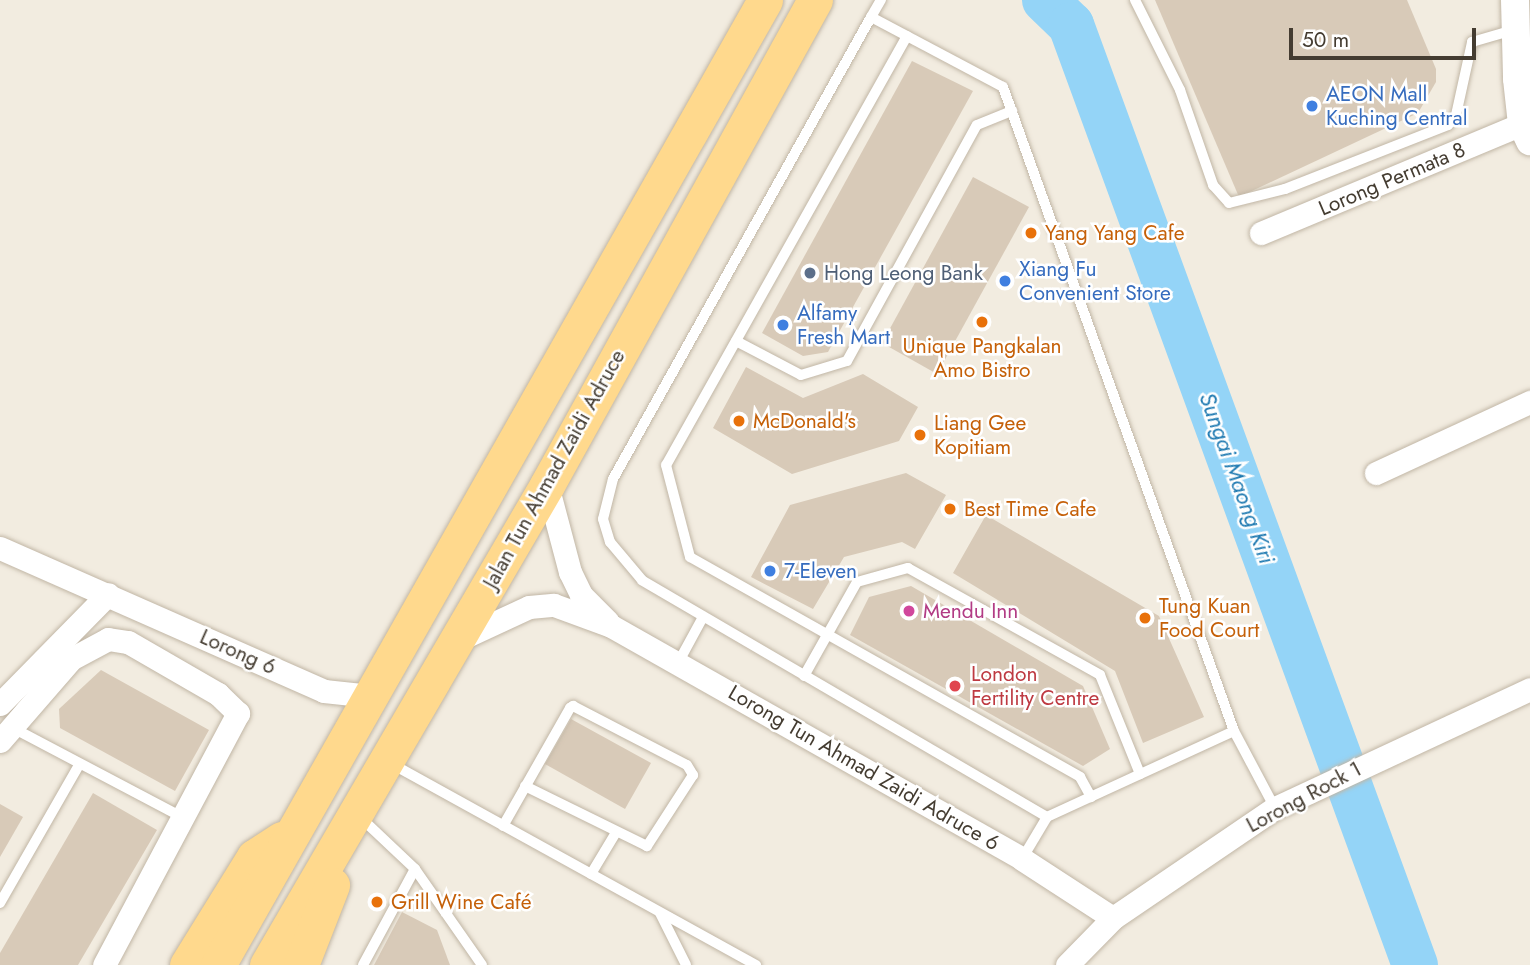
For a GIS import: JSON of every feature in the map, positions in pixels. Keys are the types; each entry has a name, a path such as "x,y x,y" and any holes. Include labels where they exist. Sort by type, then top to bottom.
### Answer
{"main road":[{"path":"218,965 765,0"},
{"name":"Jalan Tun Ahmad Zaidi Adruce","path":"267,965 547,485 816,0"},
{"path":"187,965 254,857 295,831"},
{"path":"300,965 331,893 336,847"}],"street":[{"path":"1515,0 1526,132"},
{"name":"Lorong Permata 8","path":"1261,233 1526,132"},
{"path":"1376,473 1530,402"},
{"name":"Lorong Tun Ahmad Zaidi Adruce 6","path":"547,485 570,572 581,595 611,626"},
{"name":"Lorong 6","path":"0,548 324,691 371,696"},
{"path":"7,735 52,667 108,594"},
{"name":"Lorong Tun Ahmad Zaidi Adruce 6","path":"457,640 529,607 554,605 611,626 1023,859 1113,918"},
{"path":"0,704 52,667 108,639 128,642 233,705 238,713 104,965"},
{"name":"Lorong Rock 1","path":"1067,965 1113,918 1275,808 1439,729 1530,689"}],"lane":[{"path":"881,0 605,499 603,519 621,561 703,617 1047,817"},
{"path":"1135,0 1180,90 1213,185 1229,203 1285,189 1448,125 1456,115 1472,42 1516,29"},
{"path":"871,17 1003,87 1234,731 1275,808"},
{"path":"907,36 666,465 691,557 1080,777 1091,797"},
{"path":"736,341 800,376 847,361 977,125 1012,111"},
{"path":"804,676 857,582 908,568 1100,675 1140,774"},
{"path":"678,663 703,617"},
{"path":"503,826 525,786 573,706 691,769 652,842 641,845 525,786"},
{"path":"1023,859 1047,817 1234,731"},
{"path":"7,735 79,765 184,818"},
{"path":"386,761 756,965"},
{"path":"0,903 79,765"},
{"path":"356,814 415,869 480,964"},
{"path":"590,874 615,834"},
{"path":"363,965 415,869"},
{"path":"659,911 686,965"}],"building":[{"name":"AEON Mall Kuching Central","path":"1155,0 1407,0 1436,69 1436,82 1418,113 1239,197"},
{"path":"912,61 973,91 828,352 803,356 762,333"},
{"path":"973,177 1029,207 937,374 882,343"},
{"path":"746,367 803,398 863,374 918,407 899,441 792,474 713,428"},
{"path":"906,473 946,495 915,549 902,542 844,557 813,609 751,577 790,505"},
{"path":"986,515 1159,616 1204,717 1143,743 1115,671 953,573"},
{"path":"911,586 1083,686 1110,749 1083,766 850,635 869,597"},
{"path":"101,670 209,730 175,791 60,728 59,709"},
{"path":"571,719 651,763 625,809 545,764"},
{"path":"93,793 157,830 78,965 0,965 0,953"},
{"path":"0,804 23,817 0,857"},
{"path":"402,912 437,930 450,965 374,965"}],"waterway":[{"name":"Sungai Maong Kiri","path":"1045,0 1071,25 1415,965"}],"place":[{"name":"AEON Mall Kuching Central","path":"1312,106"},
{"name":"Yang Yang Cafe","path":"1031,233"},
{"name":"Hong Leong Bank","path":"810,273"},
{"name":"Xiang Fu Convenient Store","path":"1005,281"},
{"name":"Unique Pangkalan Amo Bistro","path":"982,322"},
{"name":"Alfamy Fresh Mart","path":"783,325"},
{"name":"McDonald's","path":"739,421"},
{"name":"Liang Gee Kopitiam","path":"920,435"},
{"name":"Best Time Cafe","path":"950,509"},
{"name":"7-Eleven","path":"770,571"},
{"name":"Mendu Inn","path":"909,611"},
{"name":"Tung Kuan Food Court","path":"1145,618"},
{"name":"London Fertility Centre","path":"955,686"},
{"name":"Grill Wine Café","path":"377,902"}]}
